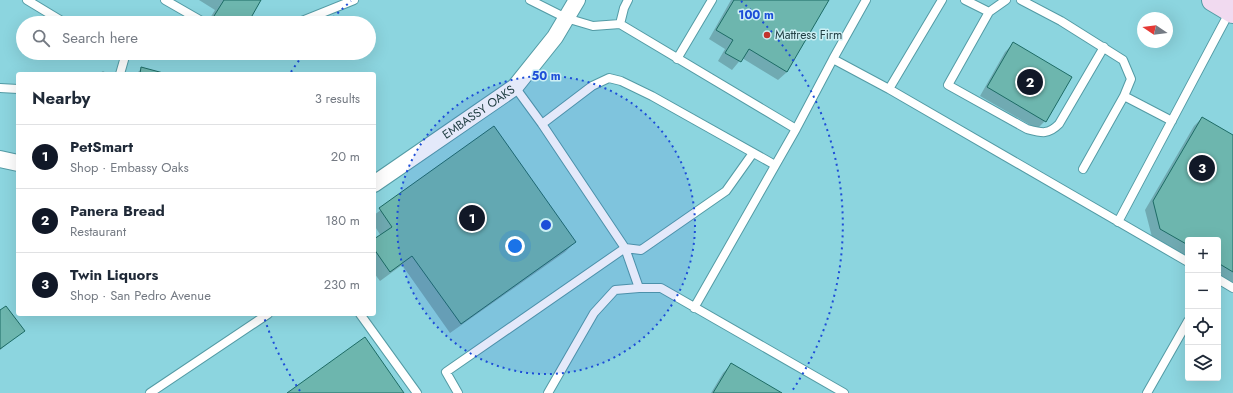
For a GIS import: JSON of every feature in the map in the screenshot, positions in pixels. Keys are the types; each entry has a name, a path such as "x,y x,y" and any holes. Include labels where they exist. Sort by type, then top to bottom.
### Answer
{"street":[{"name":"EMBASSY OAKS","path":"376,183 515,87 555,37 577,0"},
{"path":"0,159 16,163"}],"lane":[{"path":"27,0 53,16"},
{"path":"165,0 192,16"},
{"path":"314,16 354,0"},
{"path":"530,0 566,18 593,26 620,24 796,129"},
{"path":"620,24 624,8 628,0"},
{"path":"677,59 712,0"},
{"path":"694,308 796,129 866,0"},
{"path":"889,89 942,0"},
{"path":"965,0 989,12"},
{"path":"1006,0 989,12 948,85 1027,129 1040,133 1052,131 1059,124 1104,47"},
{"path":"1021,0 1062,21 1104,47 1122,60 1131,79 1124,96 1083,169"},
{"path":"1118,222 1172,121 1225,7"},
{"path":"833,59 889,89 1185,260"},
{"path":"121,72 124,60"},
{"path":"542,124 592,86 610,78 621,81 652,96 775,165"},
{"path":"515,87 542,124 626,248 639,288"},
{"path":"0,88 16,89"},
{"path":"1124,96 1172,121"},
{"path":"458,393 446,372 626,248 642,250 726,191 753,153"},
{"path":"1221,282 1233,288"},
{"path":"548,393 594,313 615,290 661,288 844,393"},
{"path":"150,393 265,316"},
{"path":"361,316 417,393"},
{"path":"1147,393 1185,326"}],"building":[{"path":"224,0 261,0 252,16 214,16"},
{"name":"Mattress Firm","path":"734,0 829,0 787,72 749,49 741,62 725,53 733,40 716,30"},
{"path":"1013,42 1072,77 1046,122 987,87"},
{"path":"141,67 160,72 140,72"},
{"path":"1202,117 1233,135 1233,272 1221,265 1221,237 1185,237 1185,243 1160,229 1153,201"},
{"path":"494,126 576,242 461,324 412,256 390,272 376,252 376,238 392,227 379,208"},
{"path":"6,306 25,331 0,349 0,310"},
{"path":"365,337 404,393 287,393"},
{"path":"731,363 782,393 713,393"}],"place":[{"name":"Mattress Firm","path":"767,35"},
{"name":"Panera Bread","path":"1030,82"},
{"name":"Twin Liquors","path":"1202,168"},
{"name":"PetSmart","path":"472,218"}]}
